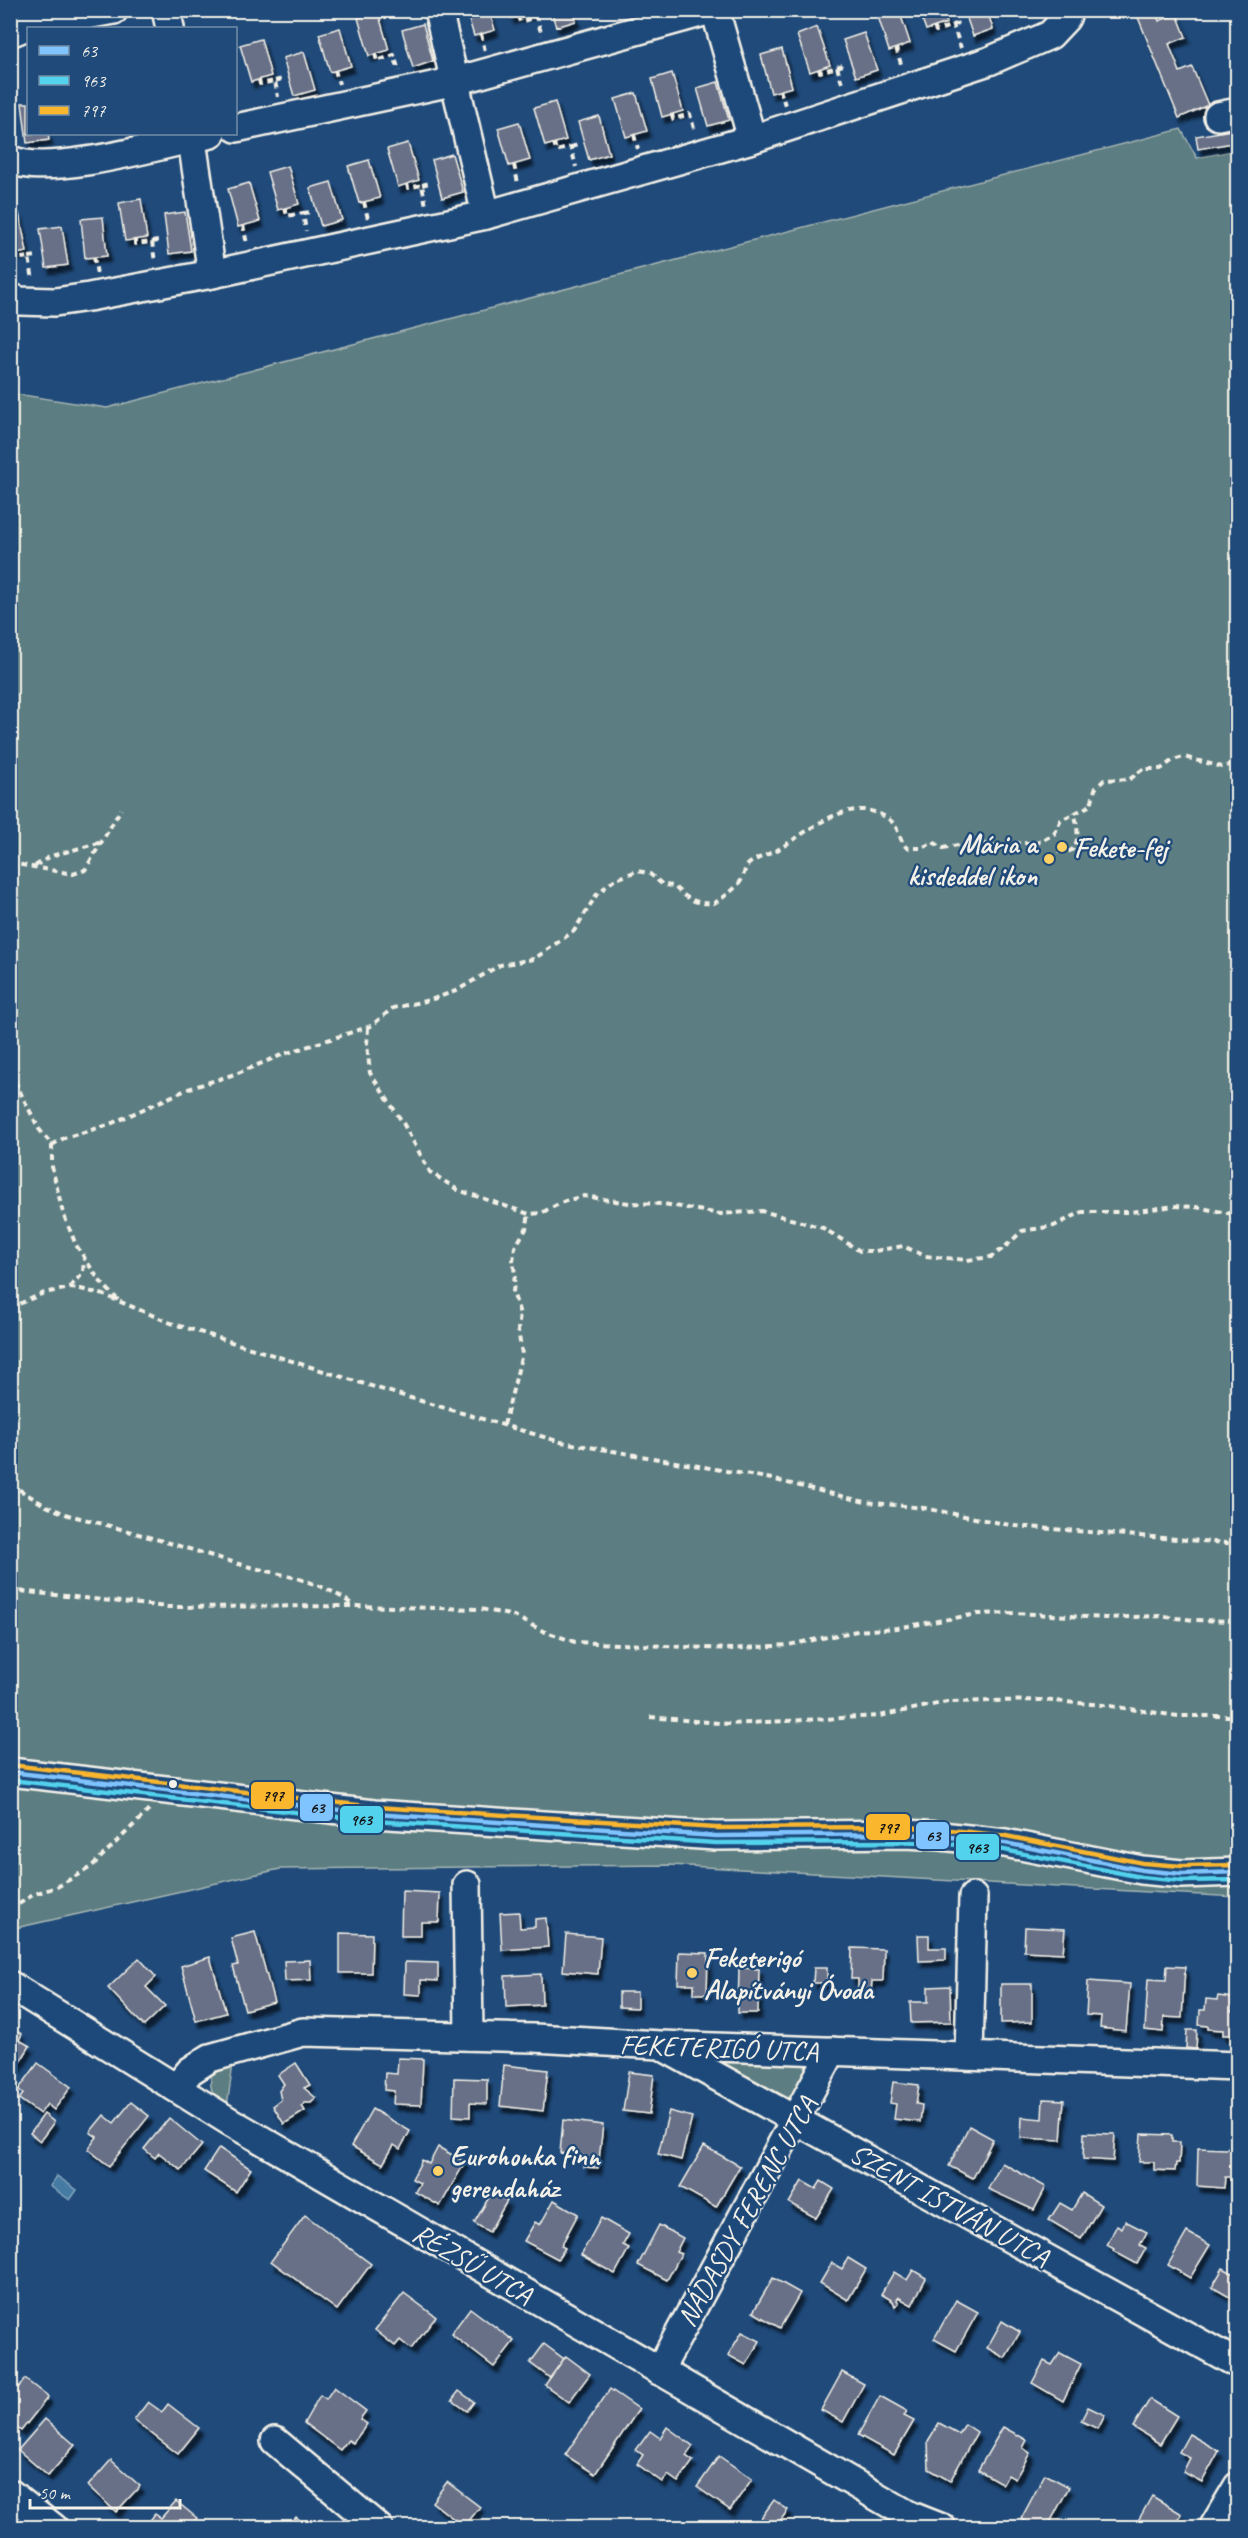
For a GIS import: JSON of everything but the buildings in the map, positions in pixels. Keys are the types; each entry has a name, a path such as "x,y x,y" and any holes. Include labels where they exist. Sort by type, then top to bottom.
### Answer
{"street":[{"path":"38,27 114,10"},
{"path":"166,10 170,27"},
{"path":"438,10 486,215"},
{"path":"237,128 456,81 713,10 752,139"},
{"path":"10,297 20,301 37,301 89,297 212,274 486,215 752,139 968,68 1050,35 1066,18 1069,10"},
{"path":"10,159 17,163 47,166 80,163 198,135 212,274"},
{"path":"10,1772 385,1814 716,1836 906,1834 941,1836 1005,1843 1142,1870 1182,1874 1238,1872"},
{"path":"467,1885 469,2036"},
{"path":"969,2056 973,1897"},
{"name":"RÉZSŰ UTCA","path":"10,1985 176,2088 659,2371 909,2515 942,2528"},
{"name":"FEKETERIGÓ UTCA","path":"176,2088 190,2071 210,2058 303,2032 469,2036 1238,2066"},
{"name":"SZENT ISTVÁN UTCA","path":"660,2045 1238,2364"},
{"name":"NÁDASDY FERENC UTCA","path":"659,2371 832,2051"},
{"path":"274,2441 379,2528"},
{"path":"1213,2528 1238,2486"},
{"path":"10,2493 54,2528"}],"path":[{"path":"518,16 520,22 539,17 548,56"},
{"path":"934,27 936,31 959,23"},
{"path":"953,25 968,68"},
{"path":"375,54 377,61 397,55 405,92"},
{"path":"819,69 820,72 843,65"},
{"path":"837,67 849,107"},
{"path":"260,80 260,84 282,79"},
{"path":"275,81 283,118"},
{"path":"672,114 673,119 696,112"},
{"path":"690,114 701,154"},
{"path":"554,143 556,151 578,145"},
{"path":"571,147 582,188"},
{"path":"407,184 408,188 429,183"},
{"path":"422,185 431,227"},
{"path":"285,208 287,216 310,212"},
{"path":"303,213 310,253"},
{"path":"135,240 135,244 158,241"},
{"path":"152,242 158,284"},
{"path":"14,255 15,259 37,256"},
{"path":"29,257 37,301"},
{"path":"52,1145 74,1135 108,1125 188,1089 293,1051 368,1028 386,1012 399,1006 430,1000 456,991 500,965 534,959 574,931 602,888 614,880 637,871 650,874 663,885 674,886 687,898 709,903 718,900 740,882 746,868 752,862 778,849 822,821 848,810 867,811 891,822 899,831 907,848 922,848 933,842 944,848 973,842 1005,848 1017,843 1037,843 1054,834 1059,822 1091,805 1095,789 1108,779 1130,778 1143,769 1161,769 1173,760 1184,757 1218,766 1238,763"},
{"path":"10,862 73,874 85,870 121,809"},
{"path":"1058,851 1063,853 1070,851 1078,841 1074,813"},
{"path":"35,866 51,856 103,841"},
{"path":"368,1028 370,1073 403,1122 430,1172 458,1190 529,1214 541,1214 565,1201 584,1196 629,1203 664,1204 720,1214 762,1211 823,1228 860,1251 903,1246 925,1256 967,1260 986,1259 1004,1248 1022,1231 1053,1226 1082,1212 1131,1212 1174,1206 1196,1207 1238,1215"},
{"path":"10,1072 39,1129 52,1145 52,1167 63,1213 76,1245 99,1280 120,1302"},
{"path":"504,1425 522,1354 518,1330 520,1314 513,1292 515,1274 513,1261 515,1247 526,1229 529,1214"},
{"path":"70,1288 83,1273 84,1256"},
{"path":"10,1308 44,1293 70,1288 98,1293 171,1323 561,1442 618,1454 767,1478 865,1502 924,1508 1015,1526 1238,1544"},
{"path":"10,1484 46,1506 68,1515 270,1573 314,1582 339,1594 354,1606"},
{"path":"10,1590 167,1607 354,1606 481,1609 514,1616 556,1637 575,1642 731,1649 788,1645 857,1631 897,1628 978,1614 1016,1613 1105,1618 1158,1616 1238,1621"},
{"path":"651,1717 730,1724 879,1716 947,1702 1041,1700 1103,1705 1178,1716 1238,1716"},
{"path":"10,1910 34,1894 57,1887 91,1867 131,1827"}],"green space":[{"path":"1181,129 1197,158 1237,150 1237,1897 670,1865 280,1869 11,1929 10,393 107,408"},
{"path":"819,2059 796,2102 715,2060"},
{"path":"233,2064 227,2106 213,2094 211,2076 221,2068"}],"water":[{"path":"57,2176 77,2190 70,2200 50,2186"}],"transit line":[{"name":"797","path":"11,1765 375,1807 716,1828 906,1827 941,1829 1006,1836 1143,1863 1182,1866 1238,1865"},
{"name":"63","path":"10,1772 374,1814 716,1836 906,1834 941,1836 1005,1843 1142,1870 1182,1874 1238,1872"},
{"name":"963","path":"10,1780 374,1821 716,1843 940,1843 1004,1850 1141,1877 1182,1881 1238,1880"}],"place":[{"name":"Fekete-fej","path":"1062,847"},
{"name":"Mária a kisdeddel ikon","path":"1049,859"},
{"name":"Feketerigó Alapítványi Óvoda","path":"692,1973"},
{"name":"Eurohonka finn gerendaház","path":"438,2171"}]}
